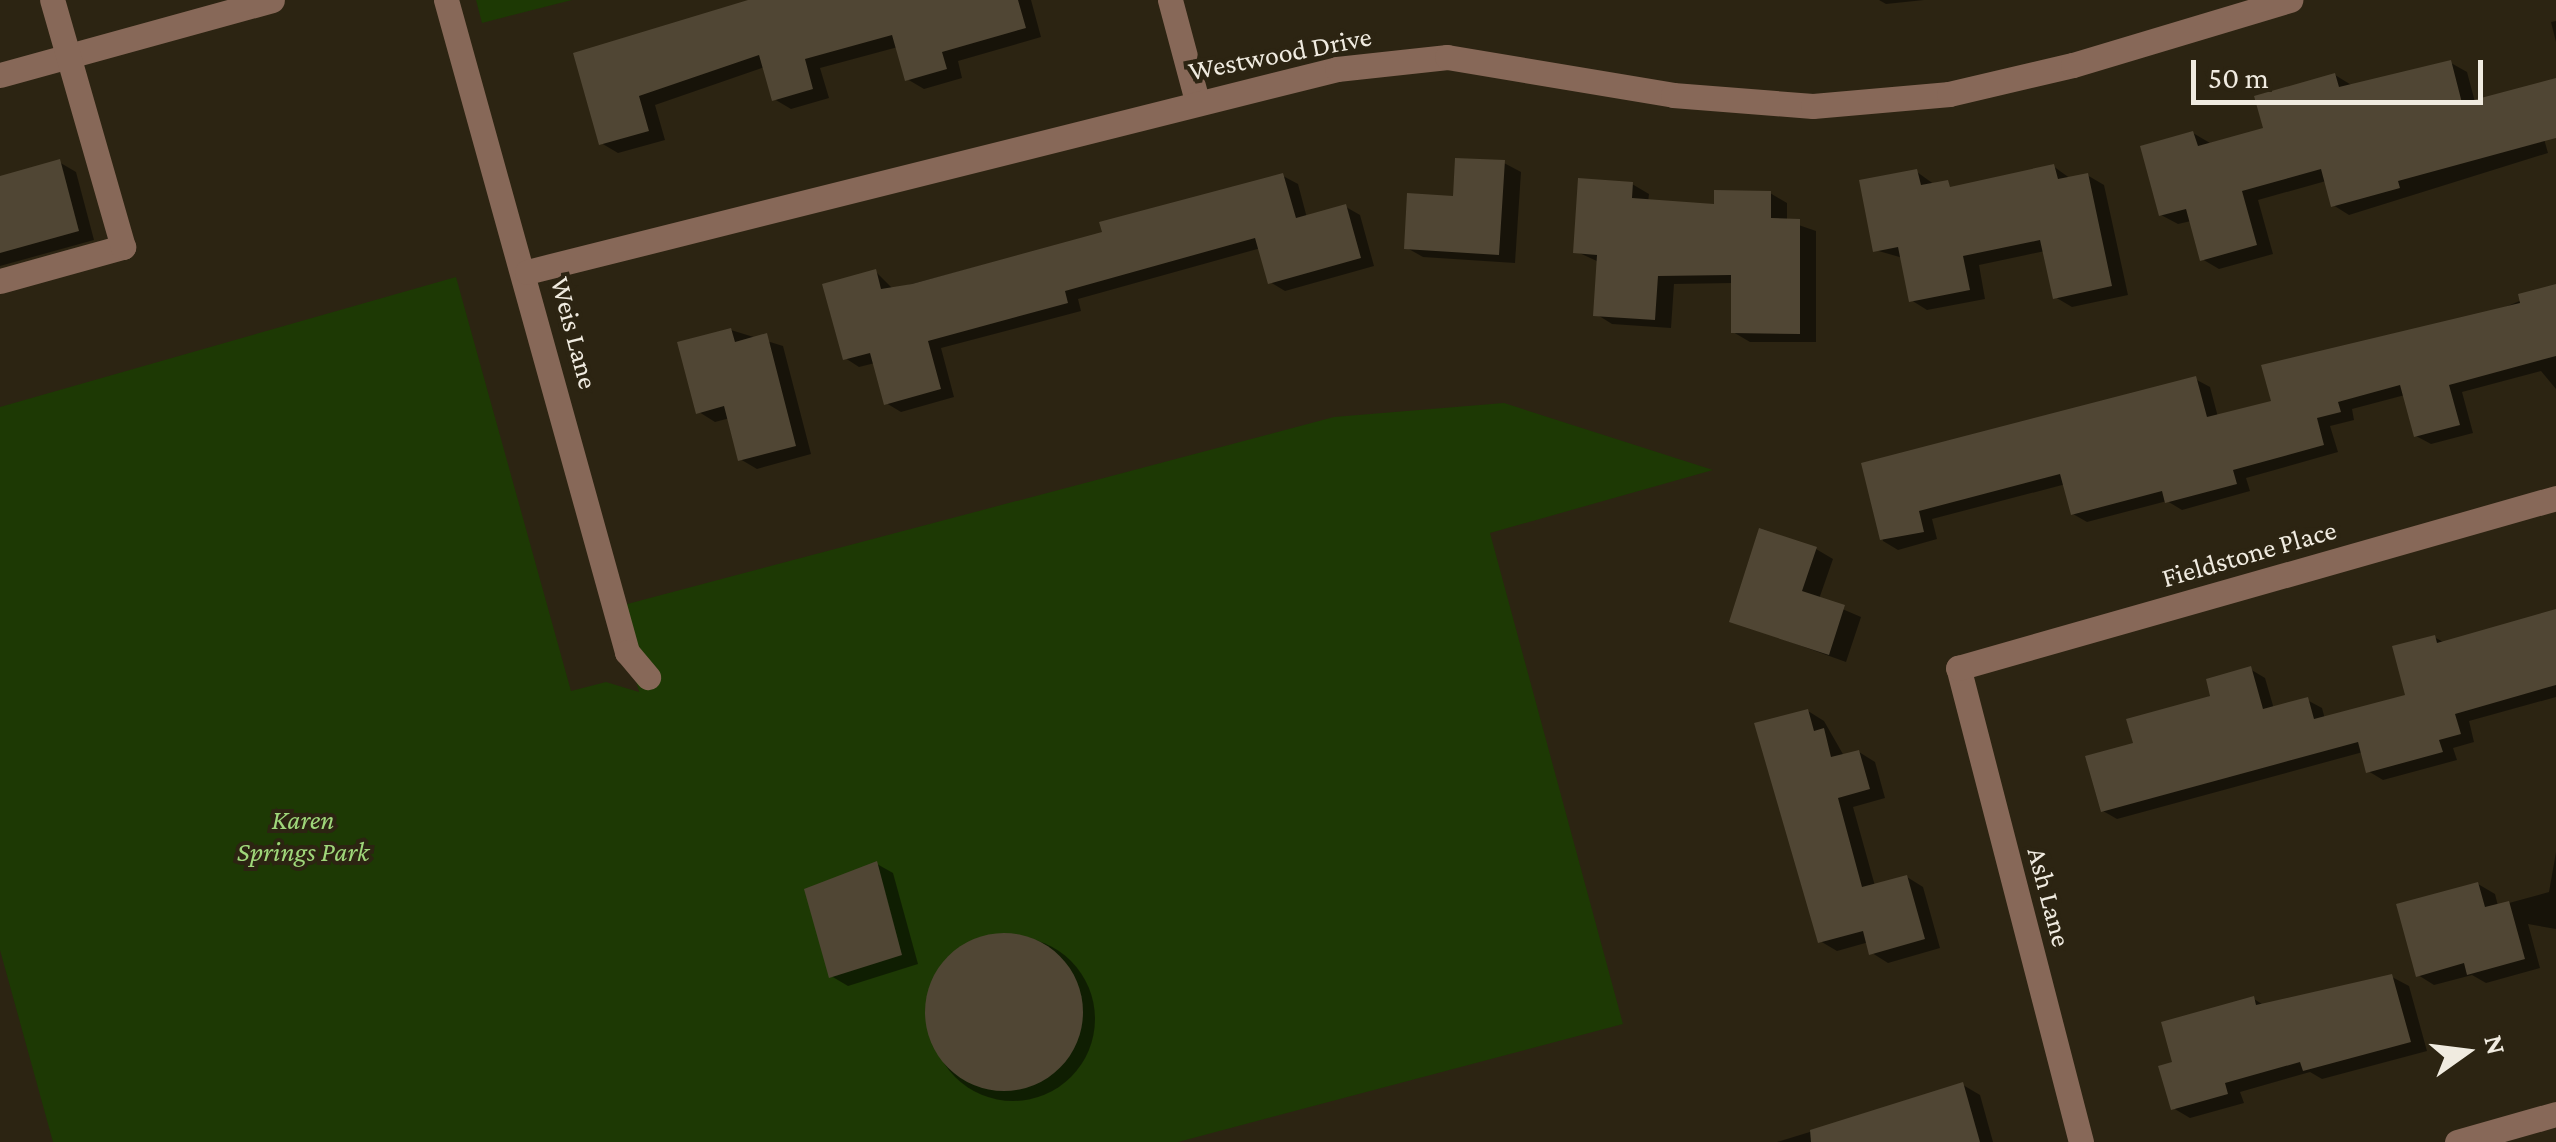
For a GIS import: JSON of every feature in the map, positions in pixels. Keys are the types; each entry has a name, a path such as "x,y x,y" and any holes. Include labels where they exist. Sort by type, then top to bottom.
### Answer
{"street":[{"path":"0,280 124,247 52,0"},
{"path":"0,75 272,0"},
{"name":"Weis Lane","path":"446,0 527,272 628,652 648,677"},
{"path":"1170,0 1197,100"},
{"name":"Westwood Drive","path":"527,272 1197,100 1337,69 1446,58 1673,95 1832,104 1984,86 2290,0"},
{"name":"Fieldstone Place","path":"1958,668 2556,498"},
{"name":"Ash Lane","path":"1958,668 2081,1142"},
{"path":"2457,1142 2556,1114"}],"green space":[{"path":"476,0 572,0 482,23"},
{"name":"Karen Springs Park","path":"456,277 571,691 606,682 639,692 616,607 1334,417 1504,403 1713,470 1490,533 1623,1024 1178,1142 53,1142 0,950 0,407"}],"building":[{"path":"748,0 1018,0 1026,28 942,52 947,69 905,81 892,35 805,59 813,89 772,101 759,55 639,96 649,131 599,145 573,53"},
{"path":"2451,60 2462,103 2556,78 2556,138 2398,181 2400,188 2331,207 2321,169 2242,191 2257,245 2200,261 2186,209 2159,216 2140,146 2193,131 2198,146 2263,128 2254,96 2335,73 2339,87"},
{"path":"1455,158 1505,160 1499,255 1404,249 1407,193 1453,196"},
{"path":"60,159 79,231 0,253 0,176"},
{"path":"2054,164 2058,179 2088,173 2112,286 2053,299 2040,240 1963,256 1970,290 1909,302 1898,247 1873,252 1859,180 1917,169 1921,185 1948,180 1950,187"},
{"path":"1283,173 1296,218 1346,204 1361,258 1268,284 1255,238 1065,291 1068,303 928,341 941,389 884,405 870,353 843,360 822,284 876,269 881,289 912,284 1102,232 1099,222"},
{"path":"1578,178 1633,182 1632,198 1714,204 1714,190 1771,191 1771,218 1800,219 1800,334 1731,333 1731,275 1658,276 1655,320 1593,316 1597,255 1573,253"},
{"path":"2556,284 2556,356 2449,385 2460,425 2414,437 2400,385 2338,402 2341,412 2317,418 2324,445 2233,470 2237,484 2165,503 2162,491 2071,515 2060,474 1919,511 1924,532 1880,540 1861,463 2196,376 2207,417 2271,401 2261,365 2520,303 2518,294"},
{"path":"731,328 735,342 767,333 796,446 738,461 724,406 696,414 677,342"},
{"path":"1759,528 1817,547 1802,591 1845,605 1829,655 1729,622"},
{"path":"2556,609 2556,685 2455,714 2461,734 2439,740 2443,752 2366,773 2358,742 2101,812 2085,756 2133,743 2126,719 2210,696 2206,679 2251,666 2263,709 2308,697 2314,719 2405,695 2392,646 2435,635 2437,643"},
{"path":"1808,709 1814,731 1824,728 1831,757 1859,750 1870,789 1838,798 1862,887 1907,875 1925,939 1869,955 1863,931 1818,943 1754,723"},
{"path":"877,861 902,955 829,978 804,889"},
{"path":"2478,882 2485,907 2509,901 2525,959 2467,975 2464,963 2416,977 2396,904"},
{"path":"1004,933 1034,939 1060,956 1077,982 1083,1012 1077,1042 1060,1068 1034,1085 1004,1091 974,1085 948,1068 931,1042 925,1012 931,982 948,956 974,939"},
{"path":"2392,974 2411,1042 2303,1071 2300,1062 2225,1083 2228,1094 2171,1110 2158,1066 2172,1062 2161,1022 2254,996 2256,1005"},
{"path":"1963,1082 1980,1142 1811,1142 1810,1130"}]}
